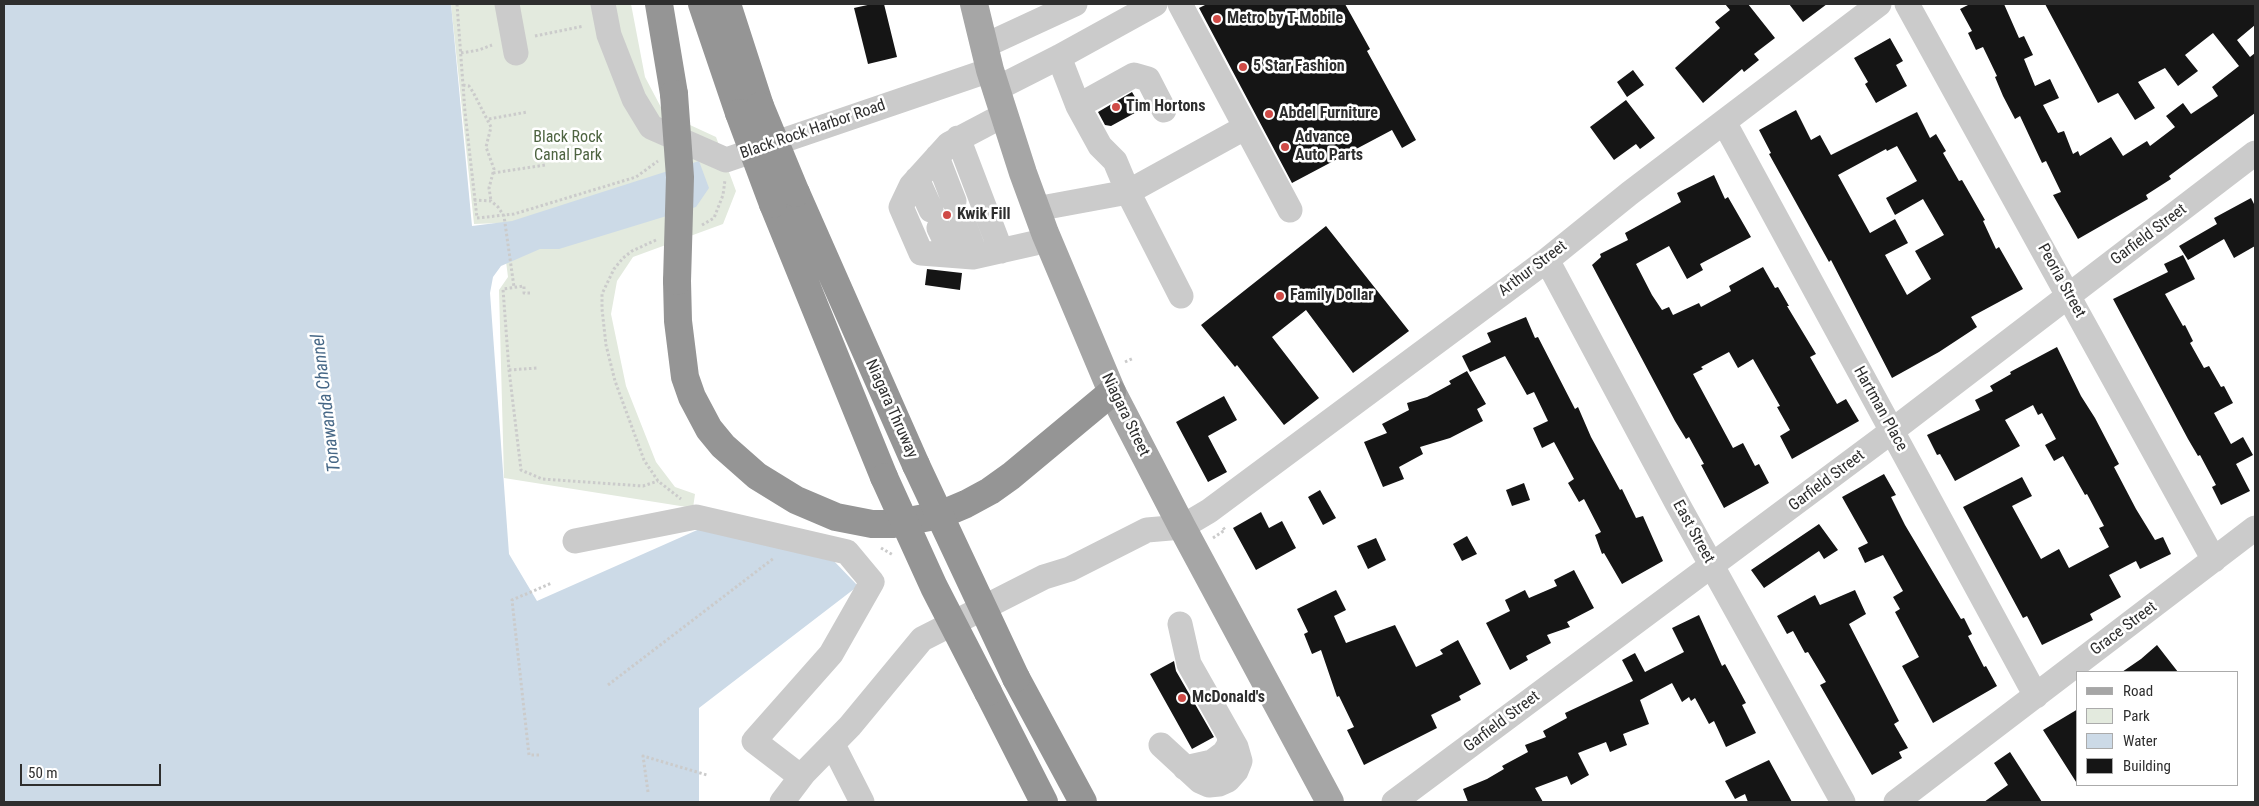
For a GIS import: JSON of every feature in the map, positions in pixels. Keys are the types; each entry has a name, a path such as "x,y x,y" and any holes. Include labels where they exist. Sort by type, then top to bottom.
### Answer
{"highway":[{"path":"659,4 674,94 680,177 677,281 678,321 685,377 692,397 709,429 738,460 777,490 814,509 844,519 872,524 893,524 940,515 990,491 1011,476 1112,392"},
{"name":"Niagara Thruway","path":"702,4 749,110 785,199 884,477 934,587 1044,802"},
{"name":"Niagara Thruway","path":"728,4 749,110"},
{"name":"Niagara Thruway","path":"785,199 916,466 1016,678 1083,802"}],"main road":[{"name":"Niagara Street","path":"974,4 1004,115 1036,209 1112,392 1182,527 1330,802"}],"street":[{"path":"505,49 507,4"},
{"name":"Black Rock Harbor Road","path":"602,4 609,35 634,99 651,126 726,160 990,68"},
{"path":"990,68 1075,4"},
{"path":"990,68 1059,57 1154,4"},
{"path":"1180,4 1290,210"},
{"name":"Arthur Street","path":"1182,527 1209,511 1547,260 1879,4"},
{"name":"Peoria Street","path":"1907,4 2214,560"},
{"path":"1059,57 1078,106 1100,146 1115,161 1128,192 1180,296"},
{"path":"1078,106 1134,74 1148,79 1164,110"},
{"path":"956,230 921,252 901,207 912,185 948,146 1004,115"},
{"name":"Hartman Place","path":"1724,122 2036,696"},
{"path":"1036,209 1128,192 1246,127"},
{"path":"948,146 956,230"},
{"path":"948,146 956,230"},
{"name":"Garfield Street","path":"1394,802 1892,431 2255,153"},
{"path":"912,185 956,230 1035,243 1047,238"},
{"name":"East Street","path":"1547,260 1712,566 1843,802"},
{"path":"574,542 696,517 847,552 872,582 831,654 754,741 801,777"},
{"path":"782,802 801,777 833,745 922,639 1044,577 1070,569 1147,530 1182,527"},
{"name":"Grace Street","path":"1896,802 2255,528"},
{"path":"1161,745 1200,781 1209,784 1219,784 1228,780 1236,771 1240,761 1230,736 1189,664 1180,624"},
{"path":"833,745 862,802"}],"path":[{"path":"457,4 463,85 477,218 504,216 527,211 636,177 651,164 666,156"},
{"path":"536,36 584,26"},
{"path":"461,53 505,49"},
{"path":"463,85 469,86 491,127 486,139 486,148 493,164 493,174 489,188 491,201"},
{"path":"488,119 527,112"},
{"path":"493,174 544,165"},
{"path":"474,200 491,201 498,206 504,216 514,287"},
{"path":"530,293 524,293 524,286 503,289 509,370 521,470 542,479 635,486 658,481"},
{"path":"1125,362 1134,358"},
{"path":"509,370 537,368"},
{"path":"1213,538 1225,530"},
{"path":"608,685 781,552"},
{"path":"539,755 529,755 512,600 552,582"},
{"path":"648,792 643,756 707,775"}],"green space":[{"name":"Black Rock Canal Park","path":"451,4 631,4 645,77 664,113 716,137 736,191 723,224 633,257 617,281 611,314 626,386 656,462 675,487 695,494 693,508 504,478 499,290 508,277 501,223 474,224"}],"water":[{"name":"Tonawanda Channel","path":"4,4 451,4 472,226 512,221 699,161 709,188 696,207 559,249 540,249 501,266 493,277 490,293 509,554 537,601 704,527 833,560 858,586 699,708 699,802 4,802"}],"building":[{"path":"872,4 884,4 897,57 868,64 854,8"},
{"path":"1207,4 1345,4 1370,49 1367,51 1416,140 1402,148 1392,130 1292,183 1199,8"},
{"path":"1725,4 1748,4 1775,38 1754,54 1759,60 1744,72 1742,69 1703,103 1675,68 1720,28 1715,22 1730,10"},
{"path":"1789,4 1827,4 1803,22"},
{"path":"1970,4 2004,4 2019,38 2024,36 2033,55 2024,59 2035,86 2050,79 2059,98 2043,105 2058,133 2064,131 2073,154 2078,151 2080,156 2111,137 2123,156 2147,141 2150,146 2175,127 2166,116 2183,103 2191,114 2218,96 2212,87 2239,66 2213,33 2185,55 2198,71 2178,86 2165,68 2138,82 2155,108 2135,120 2118,93 2098,103 2045,4 2255,4 2255,25 2237,40 2250,57 2255,53 2255,113 2169,176 2171,179 2146,195 2148,199 2078,239 2053,195 2061,192 2046,161 2042,163 2020,116 2015,119 2003,96 1995,77 1997,76 1983,47 1976,50 1968,33 1972,31 1960,9"},
{"path":"1890,38 1903,61 1896,65 1907,86 1876,103 1865,84 1868,82 1854,58"},
{"path":"1633,70 1644,85 1627,97 1617,82"},
{"name":"Tim Hortons","path":"1132,92 1142,109 1111,126 1105,125 1098,112"},
{"path":"1626,100 1655,138 1640,149 1636,144 1614,160 1590,127"},
{"path":"1796,110 1811,140 1820,135 1831,155 1917,112 1930,138 1936,134 1946,151 1943,153 1959,181 1962,180 1985,220 1983,221 1996,249 1999,247 2023,289 1971,317 1977,327 1939,352 1892,378 1831,260 1829,262 1769,154 1771,153 1759,130","holes":["1897,146 1917,181 1886,198 1895,215 1923,199 1944,235 1915,251 1931,279 1907,295 1885,255 1908,243 1895,219 1870,233 1838,175 1886,149 1887,151"]},
{"path":"1714,175 1725,199 1728,197 1751,237 1700,264 1703,270 1687,279 1669,246 1636,264 1652,295 1662,310 1669,307 1673,315 1699,303 1701,307 1731,291 1729,286 1763,267 1775,288 1778,287 1789,306 1787,306 1816,354 1810,357 1837,404 1846,399 1859,421 1792,459 1780,436 1790,430 1777,407 1780,406 1753,359 1738,368 1729,352 1701,367 1703,369 1693,374 1733,448 1743,443 1755,466 1759,464 1769,483 1724,508 1701,465 1704,464 1689,437 1686,439 1675,421 1592,265 1601,257 1600,254 1628,240 1625,233 1681,202 1677,193"},
{"path":"2251,198 2255,206 2255,246 2234,258 2224,239 2188,260 2179,246 2217,224 2214,218"},
{"path":"1326,226 1409,331 1353,373 1306,310 1272,337 1319,398 1284,425 1237,365 1235,367 1201,325"},
{"path":"2183,255 2195,279 2165,294 2183,326 2185,325 2193,341 2190,343 2204,368 2209,366 2221,387 2224,386 2233,403 2214,413 2231,444 2243,437 2253,455 2236,464 2250,491 2221,505 2212,487 2216,485 2200,455 2198,456 2188,439 2113,299 2168,272 2164,264"},
{"path":"927,269 962,273 960,290 925,285"},
{"path":"1526,317 1535,338 1538,337 1575,409 1578,407 1591,437 1620,490 1622,489 1636,518 1643,516 1663,561 1622,584 1604,553 1602,554 1595,535 1601,532 1584,499 1579,502 1568,483 1574,479 1554,442 1542,448 1533,428 1548,421 1534,392 1527,395 1505,356 1470,372 1462,356 1491,342 1487,333"},
{"path":"2057,347 2081,396 2119,464 2114,467 2136,509 2155,540 2163,537 2171,554 2140,569 2136,561 2109,575 2121,597 2090,614 2093,620 2042,645 2027,616 2023,618 1963,507 2022,477 2032,496 2012,506 2041,559 2059,549 2069,568 2109,547 2099,528 2104,526 2087,494 2085,495 2063,456 2054,461 2045,445 2056,439 2042,413 2038,415 2033,405 2005,420 2020,446 1955,481 1940,454 1937,455 1927,435 1980,410 1975,400 1993,391 1990,386 2011,374 2010,372"},
{"path":"1467,371 1486,404 1477,409 1483,421 1450,438 1420,447 1423,454 1399,467 1404,479 1383,487 1364,442 1387,433 1382,424 1409,410 1407,403 1427,397 1451,384 1449,381"},
{"path":"1224,396 1237,420 1208,436 1227,472 1208,482 1176,422"},
{"path":"1884,474 1896,495 1891,497 1905,525 1961,619 1964,618 1972,634 1968,636 1984,667 1986,666 1997,686 1933,723 1902,666 1919,657 1895,612 1900,609 1893,597 1903,591 1883,555 1865,563 1858,548 1868,543 1842,497"},
{"path":"1524,483 1530,500 1512,506 1506,490"},
{"path":"1320,490 1336,518 1323,525 1308,497"},
{"path":"1261,512 1269,528 1282,521 1296,548 1256,570 1233,528"},
{"path":"1819,524 1838,550 1824,559 1819,551 1764,588 1751,570"},
{"path":"1467,536 1477,554 1462,561 1453,544"},
{"path":"1376,538 1386,560 1368,569 1357,546"},
{"path":"1574,570 1594,608 1567,622 1570,627 1547,635 1551,643 1526,656 1528,660 1510,670 1486,623 1510,611 1505,600 1525,590 1529,598 1557,586 1554,580"},
{"path":"1336,590 1346,610 1334,616 1346,643 1395,625 1416,667 1443,654 1440,650 1458,640 1481,684 1459,696 1461,700 1431,715 1437,728 1364,765 1347,730 1354,727 1339,696 1337,697 1321,650 1312,654 1304,634 1308,632 1297,609"},
{"path":"1855,590 1866,614 1849,624 1899,721 1894,724 1908,748 1899,752 1902,758 1872,775 1820,685 1826,682 1808,652 1805,653 1793,631 1787,634 1777,616 1815,595 1820,605"},
{"path":"1699,615 1722,666 1725,664 1746,703 1742,705 1756,733 1726,747 1714,721 1709,724 1695,698 1691,701 1689,697 1682,702 1672,683 1640,700 1649,724 1623,734 1627,745 1610,752 1606,742 1578,753 1589,775 1571,785 1567,776 1535,788 1543,802 1468,802 1463,789 1487,779 1504,769 1502,766 1528,752 1525,745 1546,737 1543,731 1567,718 1565,713 1633,681 1622,660 1635,653 1645,672 1684,652 1672,628"},
{"path":"2157,645 2177,671 2123,671"},
{"name":"McDonald's","path":"1174,661 1176,671 1214,737 1192,749 1150,674"},
{"path":"2076,710 2076,782 2043,730"},
{"path":"2010,752 2042,802 1984,802 2008,785 1994,763"},
{"path":"1769,760 1792,802 1748,802 1745,794 1735,799 1725,781"}],"place":[{"name":"Metro by T-Mobile","path":"1217,19"},
{"name":"5 Star Fashion","path":"1243,67"},
{"name":"Tim Hortons","path":"1116,107"},
{"name":"Abdel Furniture","path":"1269,114"},
{"name":"Advance Auto Parts","path":"1285,147"},
{"name":"Kwik Fill","path":"947,215"},
{"name":"Family Dollar","path":"1280,296"},
{"name":"McDonald's","path":"1182,698"}]}
